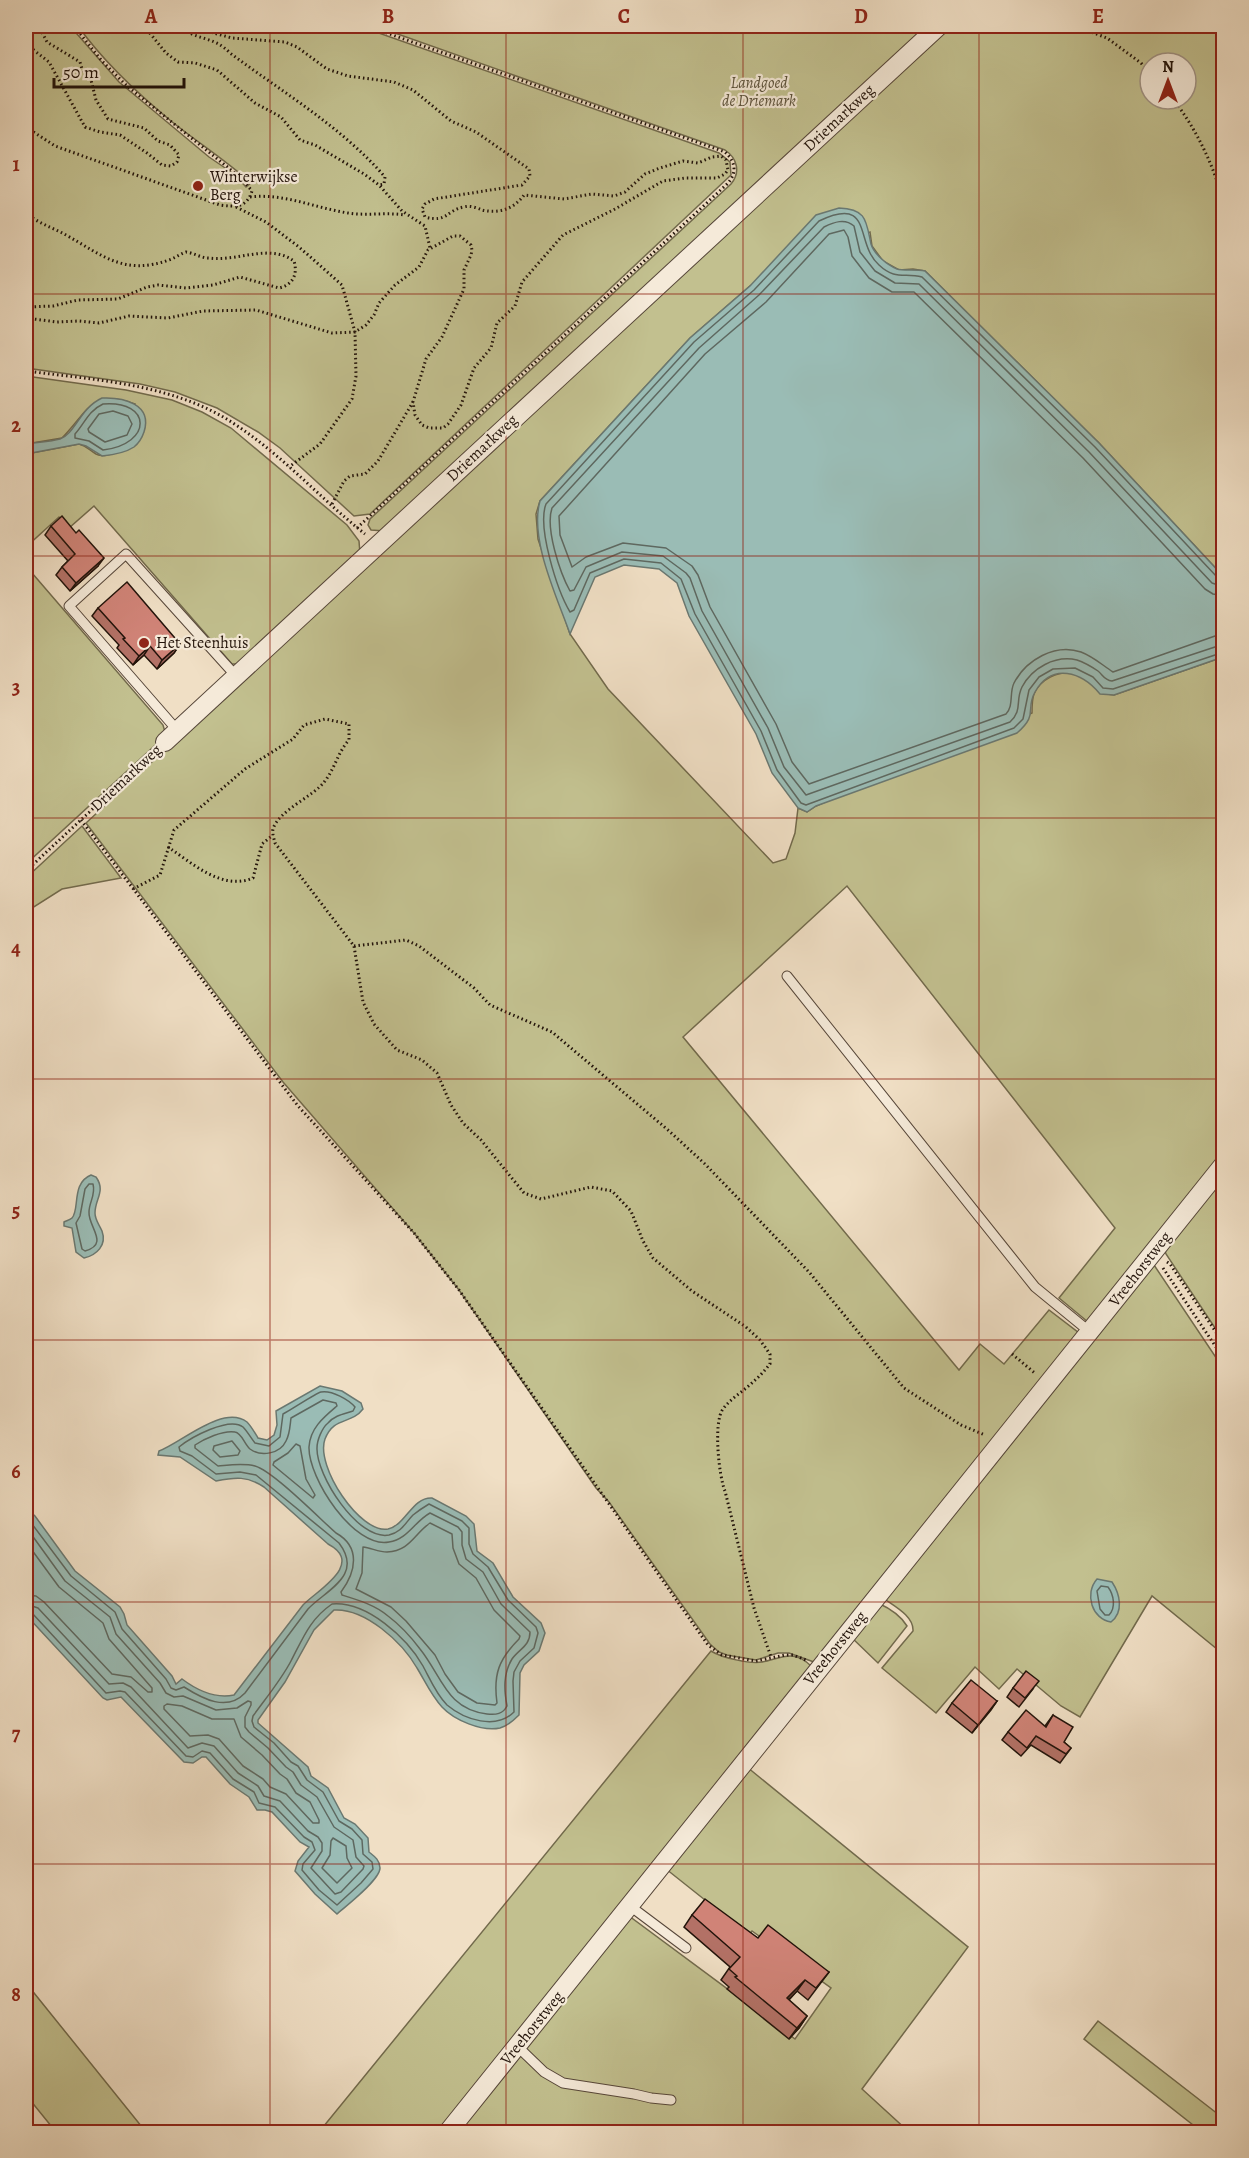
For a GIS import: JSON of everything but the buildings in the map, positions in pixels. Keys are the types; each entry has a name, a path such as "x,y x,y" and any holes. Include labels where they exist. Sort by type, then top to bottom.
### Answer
{"street":[{"name":"Driemarkweg","path":"171,736 939,26"},
{"name":"Vreehorstweg","path":"448,2133 1224,1164"}],"lane":[{"path":"171,736 69,606 126,554 236,676"},
{"path":"787,976 1035,1287 1090,1332"},
{"path":"630,1906 686,1948"},
{"path":"517,2046 544,2072 563,2083 671,2100"}],"path":[{"path":"26,44 49,62 85,127 120,135 162,165 171,166 177,162 179,155 177,150 158,141 144,128 108,119 96,100 91,80 82,69 80,62 47,42 39,26"},
{"path":"74,26 102,61 127,86 241,178 252,191 245,204 236,207"},
{"path":"144,26 166,52 178,62 195,63 217,70 255,103 281,117 300,140 329,153 379,184 408,216 421,222 427,229 430,248"},
{"path":"180,26 192,34 219,43 334,129 373,163 385,177 384,184 379,184"},
{"path":"196,26 232,38 285,42 297,47 327,69 348,76 394,82 413,90 451,122 476,132 529,169 530,176 522,185 434,199 425,204 422,209 423,215"},
{"path":"26,371 126,386 185,399 234,424 290,467 357,528 732,180 735,170 734,163 724,152 367,26"},
{"path":"1075,26 1107,38 1138,61"},
{"path":"1181,111 1197,134 1217,179 1224,204"},
{"path":"26,127 55,146 198,198 236,207 266,222 299,247 342,285 355,332 356,376 352,399 320,444 290,467"},
{"path":"250,197 263,196 298,201 350,213 423,215 436,219 446,217 466,206 493,212 501,211 517,204 524,195 564,199 592,194 614,196 625,192 645,174 683,161 698,163 721,156 728,164 728,170 721,177 663,181 615,209 563,235 528,274 522,282 515,306 497,323 491,348 474,368 461,405 448,424 442,428 422,425 415,415 413,402"},
{"path":"26,212 31,218 66,235 95,253 131,265 150,265 171,260 186,252 212,259 275,252 286,255 294,261 296,272 292,281 279,288 240,277 213,285 186,288 147,286 118,299 78,300 53,306 26,307"},
{"path":"26,318 57,322 99,323 129,316 168,318 203,311 256,309 332,333 355,332 366,325 374,315 379,303 395,285 419,267 430,248 453,236 460,236 471,245 471,255 464,270 464,289 442,337 426,359 413,402 378,461 365,474 350,476 344,481 332,504"},
{"path":"133,889 160,875 174,830 245,769 293,739 304,725 325,718 349,724 349,740 342,747 325,781 282,816 273,828 273,835 275,843 354,946 363,1002 374,1024 397,1050 422,1060 437,1073 451,1105 463,1123 481,1140 524,1193 541,1199 591,1187 612,1191 631,1211 643,1241 653,1258 692,1292 746,1327 760,1340 770,1354 770,1364 721,1410 717,1422 717,1455 721,1469 721,1482 754,1608 771,1657"},
{"name":"Driemarkweg","path":"26,872 171,736"},
{"path":"81,820 298,1106 414,1233 459,1290 708,1645 718,1654 756,1661 793,1655 819,1668"},
{"path":"168,847 217,878 241,883 253,878 262,844 273,835"},
{"path":"354,946 406,940 413,943 474,988 490,1005 552,1032 705,1164 808,1272 904,1388 960,1425 1001,1442"},
{"path":"1153,1252 1170,1264 1224,1344"},
{"path":"1153,1252 1224,1359"},
{"path":"1012,1354 1048,1384"}],"green space":[{"path":"26,26 70,26 119,82 209,157 234,174 246,187 251,183 171,121 133,88 98,52 78,26 359,26 719,153 730,162 731,175 370,514 354,516 280,448 217,408 175,392 140,384 26,368"},
{"name":"Landgoed de Driemark","path":"375,26 932,26 385,531 371,530 368,525 370,519 731,184 737,170 735,161 725,150"},
{"path":"947,26 1223,26 1223,576 1099,443 925,271 899,270 883,261 872,246 870,232 750,286 690,338 540,501 536,514 538,539 570,634 608,689 773,863 786,859 795,833 798,808 807,812 816,806 1032,713 1034,694 1040,684 1050,677 1068,672 1078,674 1100,693 1114,695 1223,657 1223,1154 1088,1322 1059,1298 1115,1228 847,886 683,1037 959,1370 980,1344 1004,1364 1049,1310 1079,1333 814,1662 789,1653 778,1653 756,1660 727,1655 719,1652 710,1644 609,1502 596,1488 459,1290 414,1233 283,1082 86,823"},
{"path":"26,376 126,390 172,400 202,412 231,428 347,525 359,541 360,554 238,664 232,664 94,506 69,528 59,517 26,547 26,454 79,444 99,455 120,452 135,404 108,399 99,401 85,411 62,438 26,444"},
{"path":"26,566 163,725 165,732 163,738 26,864"},
{"path":"82,826 121,878 62,889 26,912 26,878"},
{"path":"1223,1174 1223,1340 1164,1248"},
{"path":"1152,1262 1223,1368 1223,1654 1152,1596 1080,1717 1061,1706 1017,1669 999,1689 975,1667 936,1713 882,1668 913,1631 907,1616 883,1598"},
{"path":"878,1603 894,1613 907,1626 878,1663 851,1637"},
{"path":"711,1651 729,1658 751,1662 792,1656 798,1657 811,1666 440,2132 319,2132"},
{"path":"747,1767 968,1947 862,2089 909,2132 455,2132 629,1916 795,2039 831,1988 752,1931 749,1935 666,1869"},
{"path":"26,1983 146,2132 56,2132 26,2095"},
{"path":"1098,2021 1223,2118 1223,2132 1202,2132 1084,2039"}],"water":[{"path":"839,208 855,211 864,218 871,244 885,262 897,269 925,271 1099,443 1223,576 1223,657 1114,695 1100,694 1085,680 1076,676 1058,674 1042,683 1035,692 1028,721 1017,733 816,806 807,812 798,808 772,773 756,734 689,616 677,583 659,569 624,565 595,577 570,634 541,550 538,516 540,501 690,338 750,286 816,215"},
{"path":"102,398 127,401 134,404 144,415 146,422 144,432 134,447 123,452 102,456 79,444 26,454 26,444 56,440 65,436 88,408"},
{"path":"91,1175 96,1177 100,1187 95,1213 103,1241 97,1252 84,1258 76,1252 72,1228 64,1226 64,1222 71,1219 74,1214 78,1190 85,1179"},
{"path":"320,1386 342,1391 361,1403 363,1409 333,1427 325,1439 324,1451 333,1481 353,1510 377,1528 388,1529 400,1522 414,1506 425,1499 432,1498 466,1516 474,1524 477,1551 493,1563 513,1597 541,1623 545,1633 539,1651 524,1665 520,1673 519,1715 506,1726 493,1729 477,1727 447,1712 402,1648 382,1628 370,1621 346,1611 334,1610 314,1630 285,1682 258,1723 308,1767 311,1776 328,1788 344,1818 355,1824 368,1838 369,1852 379,1863 379,1873 375,1879 337,1914 295,1871 298,1861 309,1847 300,1842 272,1812 257,1810 249,1797 230,1784 206,1757 193,1763 184,1762 121,1697 107,1700 103,1698 26,1615 26,1508 35,1516 75,1571 120,1607 127,1625 172,1676 176,1684 182,1679 207,1693 220,1696 234,1695 303,1605 335,1577 342,1560 338,1552 264,1487 241,1478 216,1481 180,1457 158,1455 159,1451 214,1421 226,1418 237,1418 247,1422 258,1438 267,1440 274,1435 277,1425 276,1411"},
{"path":"1097,1579 1112,1582 1117,1592 1118,1613 1111,1622 1099,1616 1092,1605 1091,1592"}],"place":[{"name":"Winterwijkse Berg","path":"198,186"},
{"name":"Het Steenhuis","path":"144,643"}]}
